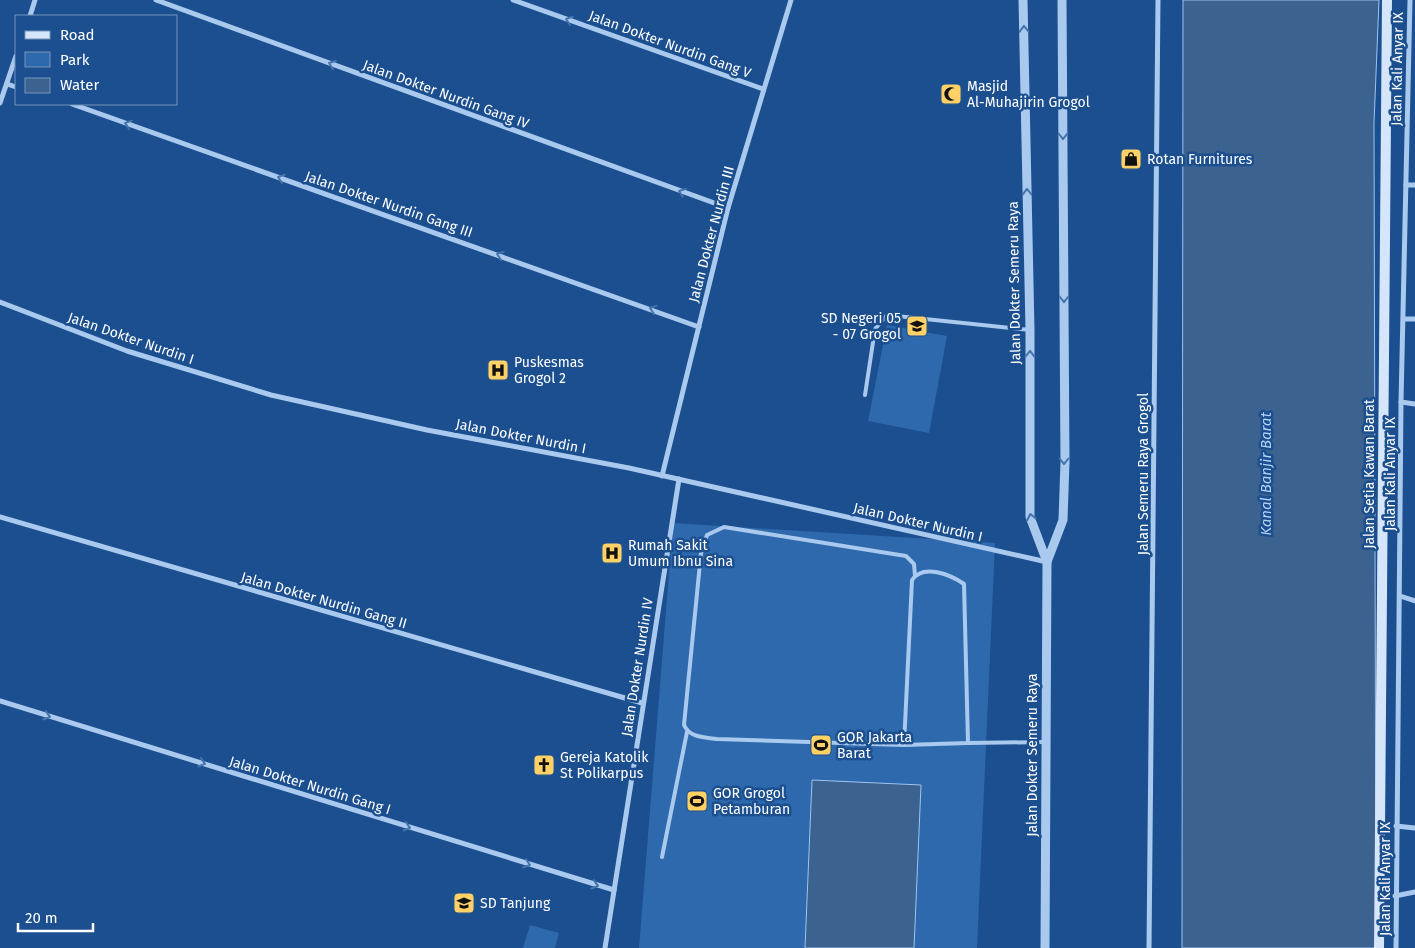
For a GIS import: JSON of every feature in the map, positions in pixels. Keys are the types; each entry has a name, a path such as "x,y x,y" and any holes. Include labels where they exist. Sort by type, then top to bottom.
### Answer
{"main road":[{"name":"Jalan Setia Kawan Barat","path":"1379,948 1386,0"}],"street":[{"path":"30,15 35,0"},
{"name":"Jalan Dokter Nurdin Gang IV","path":"156,0 728,208"},
{"name":"Jalan Dokter Nurdin Gang V","path":"513,0 763,89"},
{"name":"Jalan Dokter Nurdin III","path":"662,476 728,208 791,0"},
{"name":"Jalan Dokter Semeru Raya","path":"1023,0 1030,330 1030,517 1047,562"},
{"name":"Jalan Dokter Semeru Raya","path":"1045,948 1047,562 1063,520 1065,462 1062,0"},
{"name":"Jalan Semeru Raya Grogol","path":"1149,948 1158,0"},
{"name":"Jalan Kali Anyar IX","path":"1396,948 1402,402 1408,94 1412,2"},
{"path":"0,103 15,59"},
{"path":"7,84 15,87"},
{"path":"1408,94 1415,96"},
{"name":"Jalan Dokter Nurdin Gang III","path":"75,105 699,327"},
{"path":"1406,185 1415,186"},
{"name":"Jalan Dokter Nurdin I","path":"0,302 127,351 271,395 427,430 679,479 1047,562"},
{"path":"1404,319 1415,319"},
{"path":"1402,402 1415,404"},
{"name":"Jalan Dokter Nurdin IV","path":"605,948 642,703 679,479"},
{"name":"Jalan Dokter Nurdin Gang II","path":"0,517 642,703"},
{"path":"1400,596 1415,600"},
{"name":"Jalan Dokter Nurdin Gang I","path":"0,701 614,890"},
{"path":"1396,826 1415,828"},
{"path":"1396,896 1415,892"}],"lane":[{"path":"865,395 875,329 887,315 1030,330"},
{"path":"662,857 687,732 684,725 702,545 707,535 724,527 906,556 914,564 915,576 912,580 904,745"},
{"path":"915,576 926,572 943,573 964,584 968,743"},
{"path":"687,732 694,736 717,739 904,745 1045,742"}],"green space":[{"path":"887,325 947,336 929,433 868,421"},
{"name":"GOR Jakarta Barat","path":"673,523 995,543 977,948 639,948"},
{"path":"530,925 559,933 555,948 523,948"}],"water":[{"name":"Kanal Banjir Barat","path":"1183,0 1379,0 1374,123 1376,948 1182,948"},
{"path":"812,780 921,785 914,948 805,948"}],"place":[{"name":"Masjid Al-Muhajirin Grogol","path":"951,94"},
{"name":"Rotan Furnitures","path":"1131,159"},
{"name":"SD Negeri 05 - 07 Grogol","path":"917,326"},
{"name":"Puskesmas Grogol 2","path":"498,370"},
{"name":"Rumah Sakit Umum Ibnu Sina","path":"612,553"},
{"name":"GOR Jakarta Barat","path":"821,745"},
{"name":"Gereja Katolik St Polikarpus","path":"544,765"},
{"name":"GOR Grogol Petamburan","path":"697,801"},
{"name":"SD Tanjung","path":"464,903"}]}
